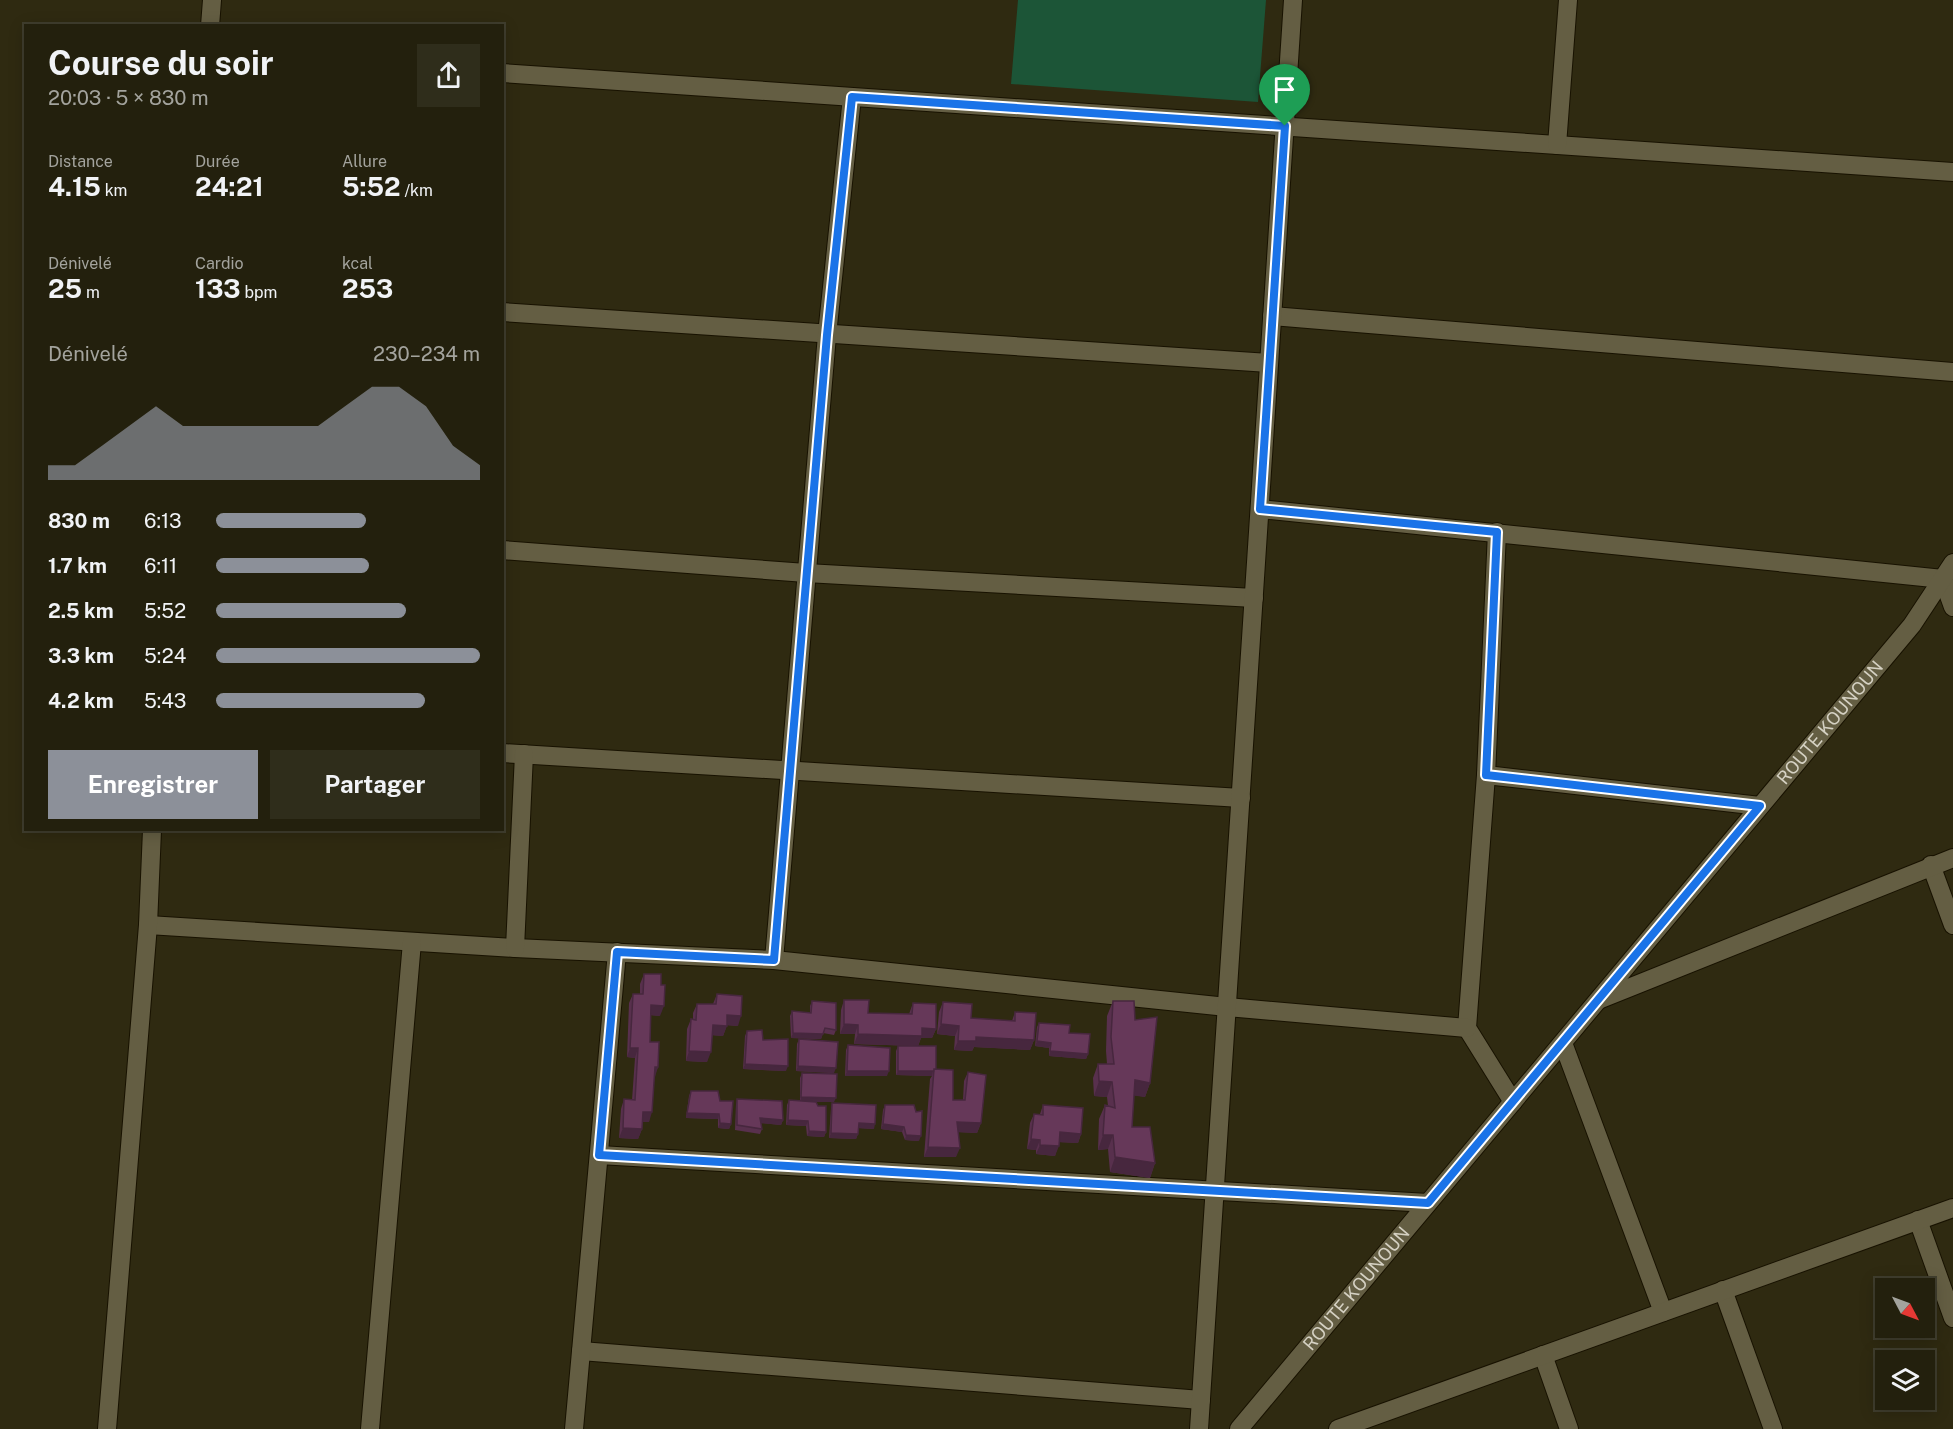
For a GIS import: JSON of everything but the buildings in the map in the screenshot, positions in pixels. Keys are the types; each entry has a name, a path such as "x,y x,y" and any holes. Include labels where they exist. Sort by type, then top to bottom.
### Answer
{"street":[{"path":"210,24 212,0"},
{"path":"1199,1429 1293,0"},
{"path":"1557,145 1568,0"},
{"path":"504,73 1953,172"},
{"path":"774,960 827,335 852,97"},
{"path":"504,312 1269,363"},
{"path":"1272,316 1953,372"},
{"path":"1260,509 1948,571 1953,607"},
{"path":"1497,532 1486,775 1467,1028 1513,1102"},
{"path":"504,550 806,573 1254,598"},
{"name":"ROUTE KOUNOUN","path":"1239,1429 1912,625 1948,571"},
{"path":"504,753 1241,798"},
{"path":"515,948 524,754"},
{"path":"1486,775 1760,806"},
{"path":"107,1429 148,925 152,831"},
{"path":"1598,1000 1953,858"},
{"path":"1931,866 1953,925"},
{"path":"148,925 515,948 774,960 1227,1007 1467,1028"},
{"path":"370,1429 412,942"},
{"path":"574,1429 617,952"},
{"path":"1563,1043 1664,1312"},
{"path":"599,1155 1428,1203"},
{"path":"1338,1429 1363,1425 1543,1355 1953,1208"},
{"path":"1918,1220 1953,1318"},
{"path":"1723,1290 1773,1429"},
{"path":"581,1351 1201,1401"},
{"path":"1543,1355 1569,1429"}],"green space":[{"path":"1018,0 1266,0 1258,102 1011,84"}],"route":[{"path":"852,97 1285,126 1260,509 1497,532 1486,775 1760,806 1428,1203 599,1155 617,952 774,960 827,335 852,97"}]}
